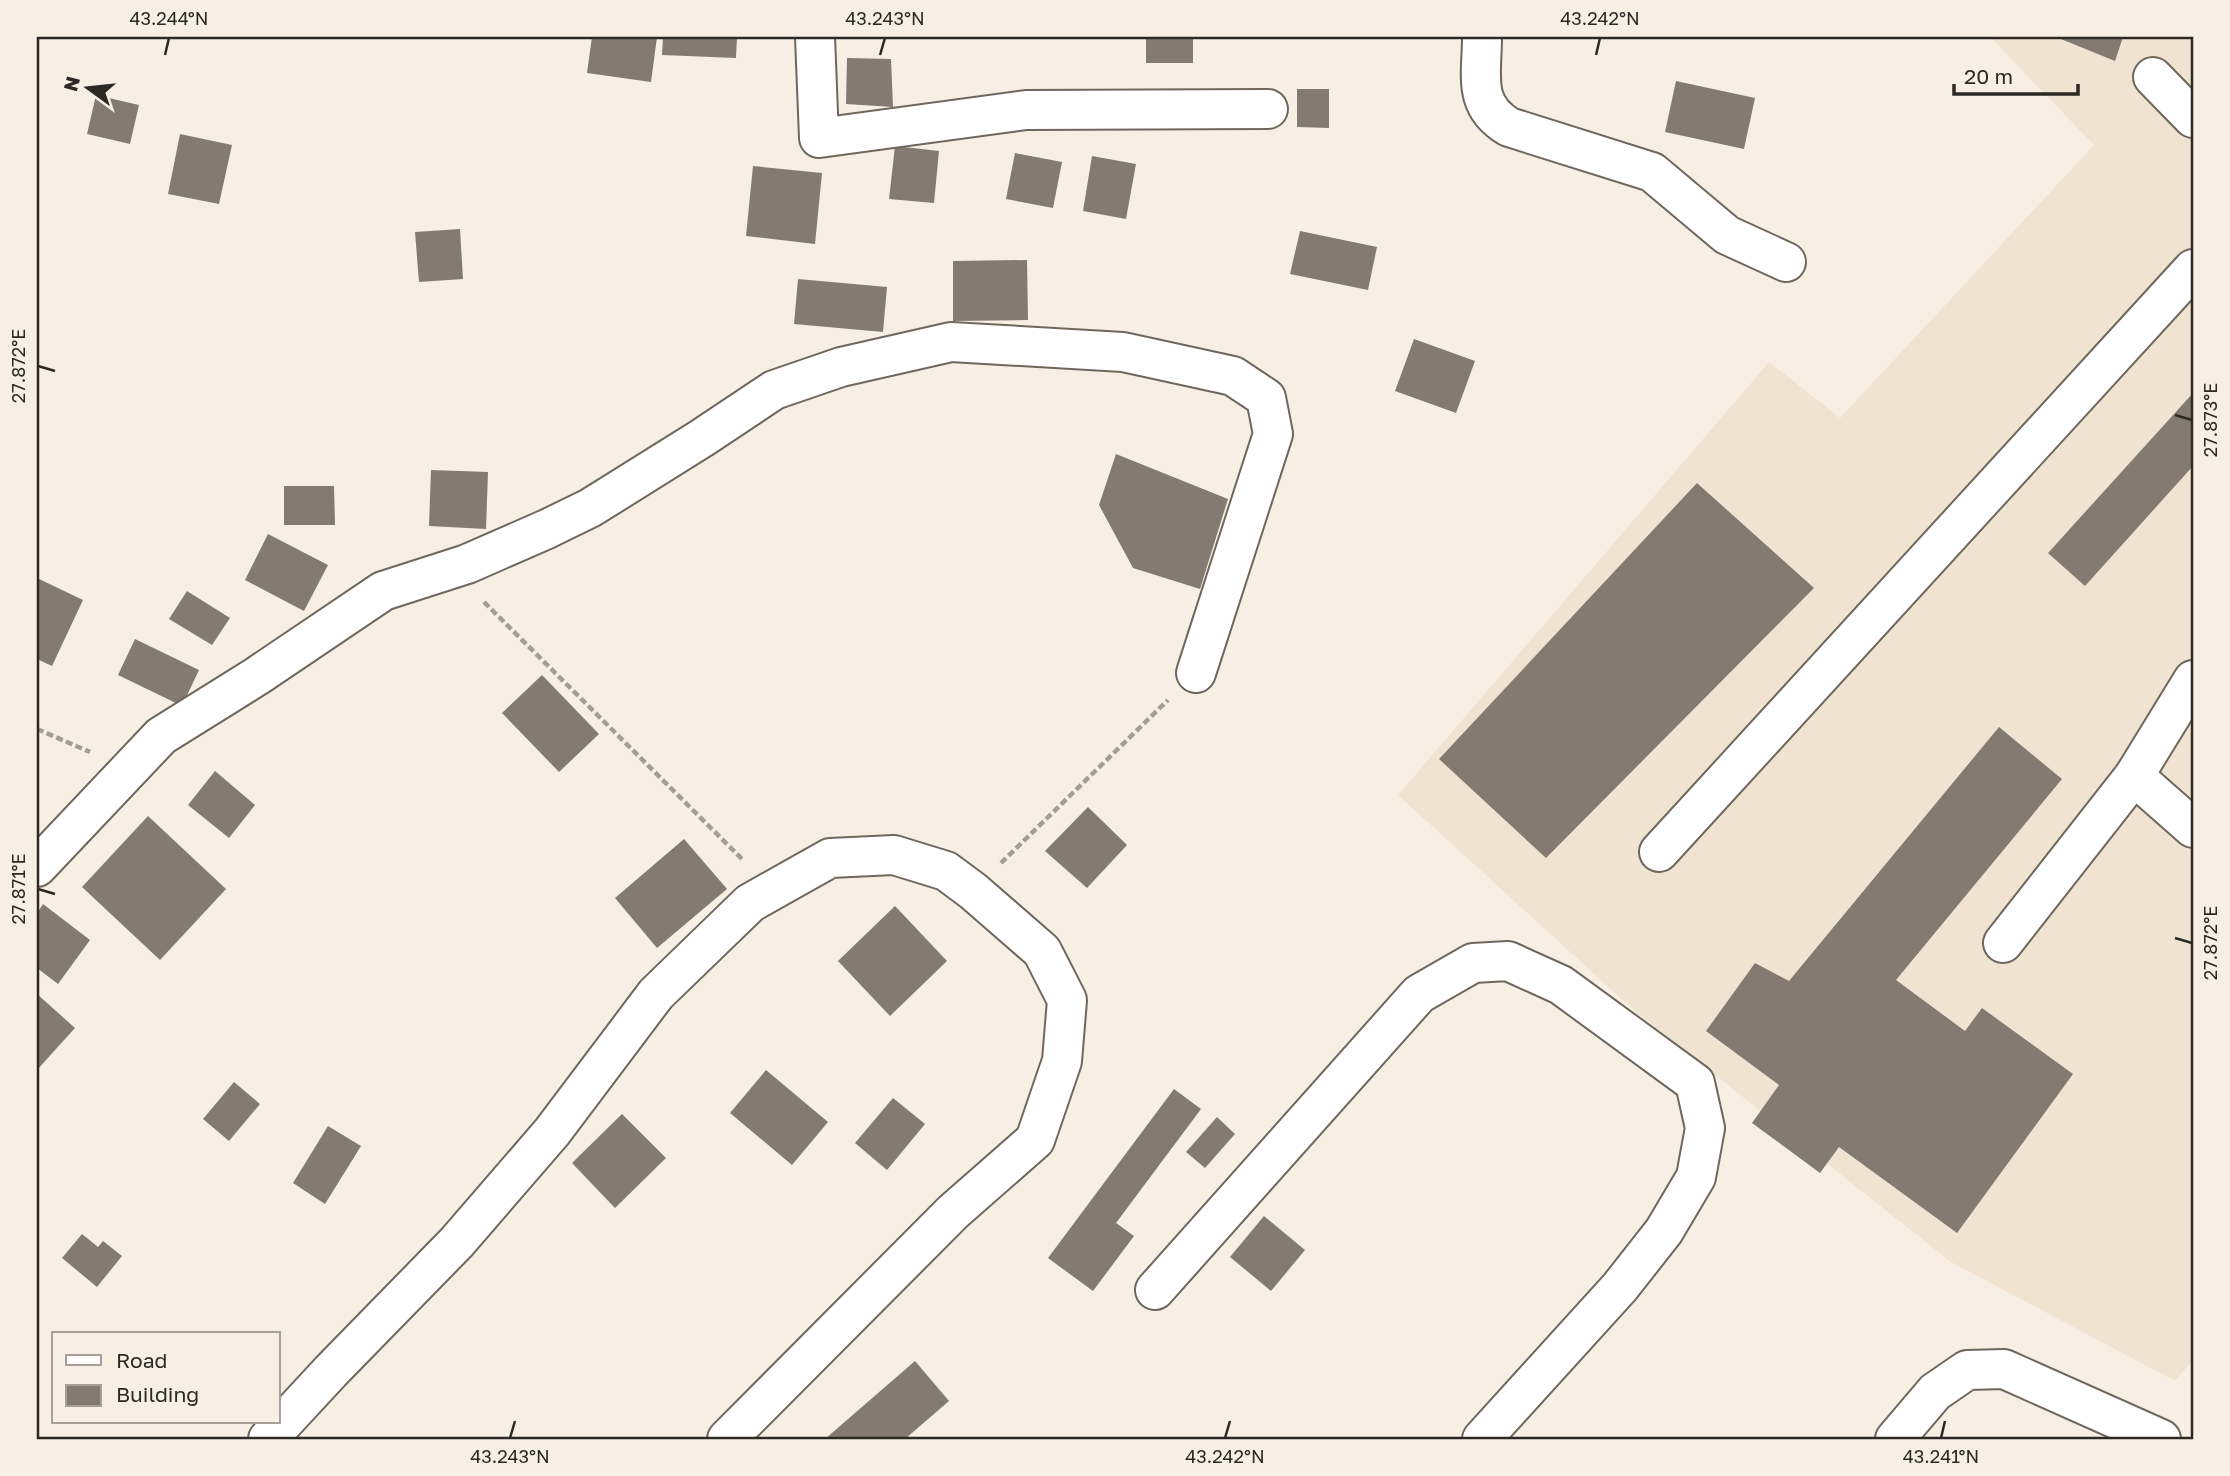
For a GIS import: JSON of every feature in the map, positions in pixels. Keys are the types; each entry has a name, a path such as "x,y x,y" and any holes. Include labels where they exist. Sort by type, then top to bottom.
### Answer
{"street":[{"path":"815,37 819,138 1026,110 1268,109"},
{"path":"1482,37 1482,99 1498,120 1509,127 1652,172 1727,235 1786,262"},
{"path":"2153,77 2193,118"},
{"path":"1659,852 2193,269"},
{"path":"37,867 162,736 383,591 451,569 590,508 774,390 841,367 951,342 1123,352 1233,376 1266,398 1273,434 1196,673"},
{"path":"2003,943 2134,776 2193,680"},
{"path":"2134,776 2193,828"},
{"path":"268,1439 492,1202 552,1132 656,994 750,903 830,858 894,855 946,871 1042,951 1067,1000 1062,1061 1035,1140 953,1212 727,1439"},
{"path":"1155,1290 1419,994 1473,963 1508,961 1561,985 1695,1083 1705,1128 1696,1177 1664,1231 1620,1287 1482,1439"},
{"path":"1895,1439 1934,1392 1968,1370 1992,1369 2004,1369 2146,1436"}],"path":[{"path":"451,569 773,890"},
{"path":"973,891 1196,673"},
{"path":"37,729 129,770"}],"shaded area":[{"path":"1990,37 2193,37 2193,1360 2175,1381 1951,1262 1637,1013 1398,795 1769,362 1840,418 2094,145"}],"building":[{"path":"592,37 657,37 651,82 587,73"},
{"path":"663,37 737,37 736,58 662,55"},
{"path":"1146,37 1193,37 1193,63 1146,63"},
{"path":"2056,37 2123,37 2115,61"},
{"path":"847,58 891,59 893,107 846,104"},
{"path":"1676,81 1755,98 1744,149 1665,132"},
{"path":"1297,89 1329,89 1329,128 1297,127"},
{"path":"96,95 139,105 130,144 87,134"},
{"path":"180,134 232,145 219,204 168,194"},
{"path":"895,146 939,151 934,203 889,199"},
{"path":"1015,153 1062,162 1053,208 1006,199"},
{"path":"1092,156 1136,164 1126,219 1083,211"},
{"path":"753,166 822,173 815,244 746,236"},
{"path":"460,229 463,279 419,282 415,232"},
{"path":"1300,231 1377,247 1368,290 1290,274"},
{"path":"1027,260 1028,320 953,321 953,261"},
{"path":"798,279 887,287 883,332 794,324"},
{"path":"1414,339 1475,361 1456,413 1395,391"},
{"path":"2193,393 2193,466 2085,586 2048,553"},
{"path":"1116,454 1228,499 1200,589 1133,568 1099,505"},
{"path":"431,470 488,472 486,529 429,526"},
{"path":"1697,483 1814,588 1546,858 1439,759"},
{"path":"284,486 334,486 335,525 284,525"},
{"path":"268,534 328,565 304,611 245,580"},
{"path":"37,578 83,600 52,666 37,659"},
{"path":"187,591 230,618 212,645 169,619"},
{"path":"135,639 199,670 182,706 118,675"},
{"path":"542,675 599,734 559,772 502,713"},
{"path":"1999,727 2062,779 1896,980 1965,1031 1982,1008 2073,1074 1957,1233 1839,1147 1820,1173 1752,1123 1779,1085 1706,1031 1755,963 1789,981"},
{"path":"215,771 255,805 229,838 188,805"},
{"path":"1088,807 1127,845 1087,888 1045,851"},
{"path":"148,816 226,889 160,960 82,887"},
{"path":"684,839 727,889 657,948 615,898"},
{"path":"43,904 90,940 58,984 37,968 37,913"},
{"path":"895,906 947,961 890,1016 838,961"},
{"path":"37,994 75,1028 37,1070"},
{"path":"766,1070 828,1122 792,1165 730,1113"},
{"path":"234,1082 260,1104 229,1141 203,1119"},
{"path":"1174,1089 1201,1109 1116,1223 1134,1236 1093,1291 1048,1258"},
{"path":"893,1098 925,1124 887,1170 855,1143"},
{"path":"622,1114 666,1158 615,1208 572,1163"},
{"path":"1217,1117 1235,1134 1205,1168 1186,1152"},
{"path":"328,1126 361,1146 325,1204 293,1183"},
{"path":"1264,1216 1305,1250 1271,1291 1230,1257"},
{"path":"82,1234 98,1247 103,1241 122,1256 97,1287 62,1258"},
{"path":"915,1361 949,1401 905,1439 825,1439"}]}
